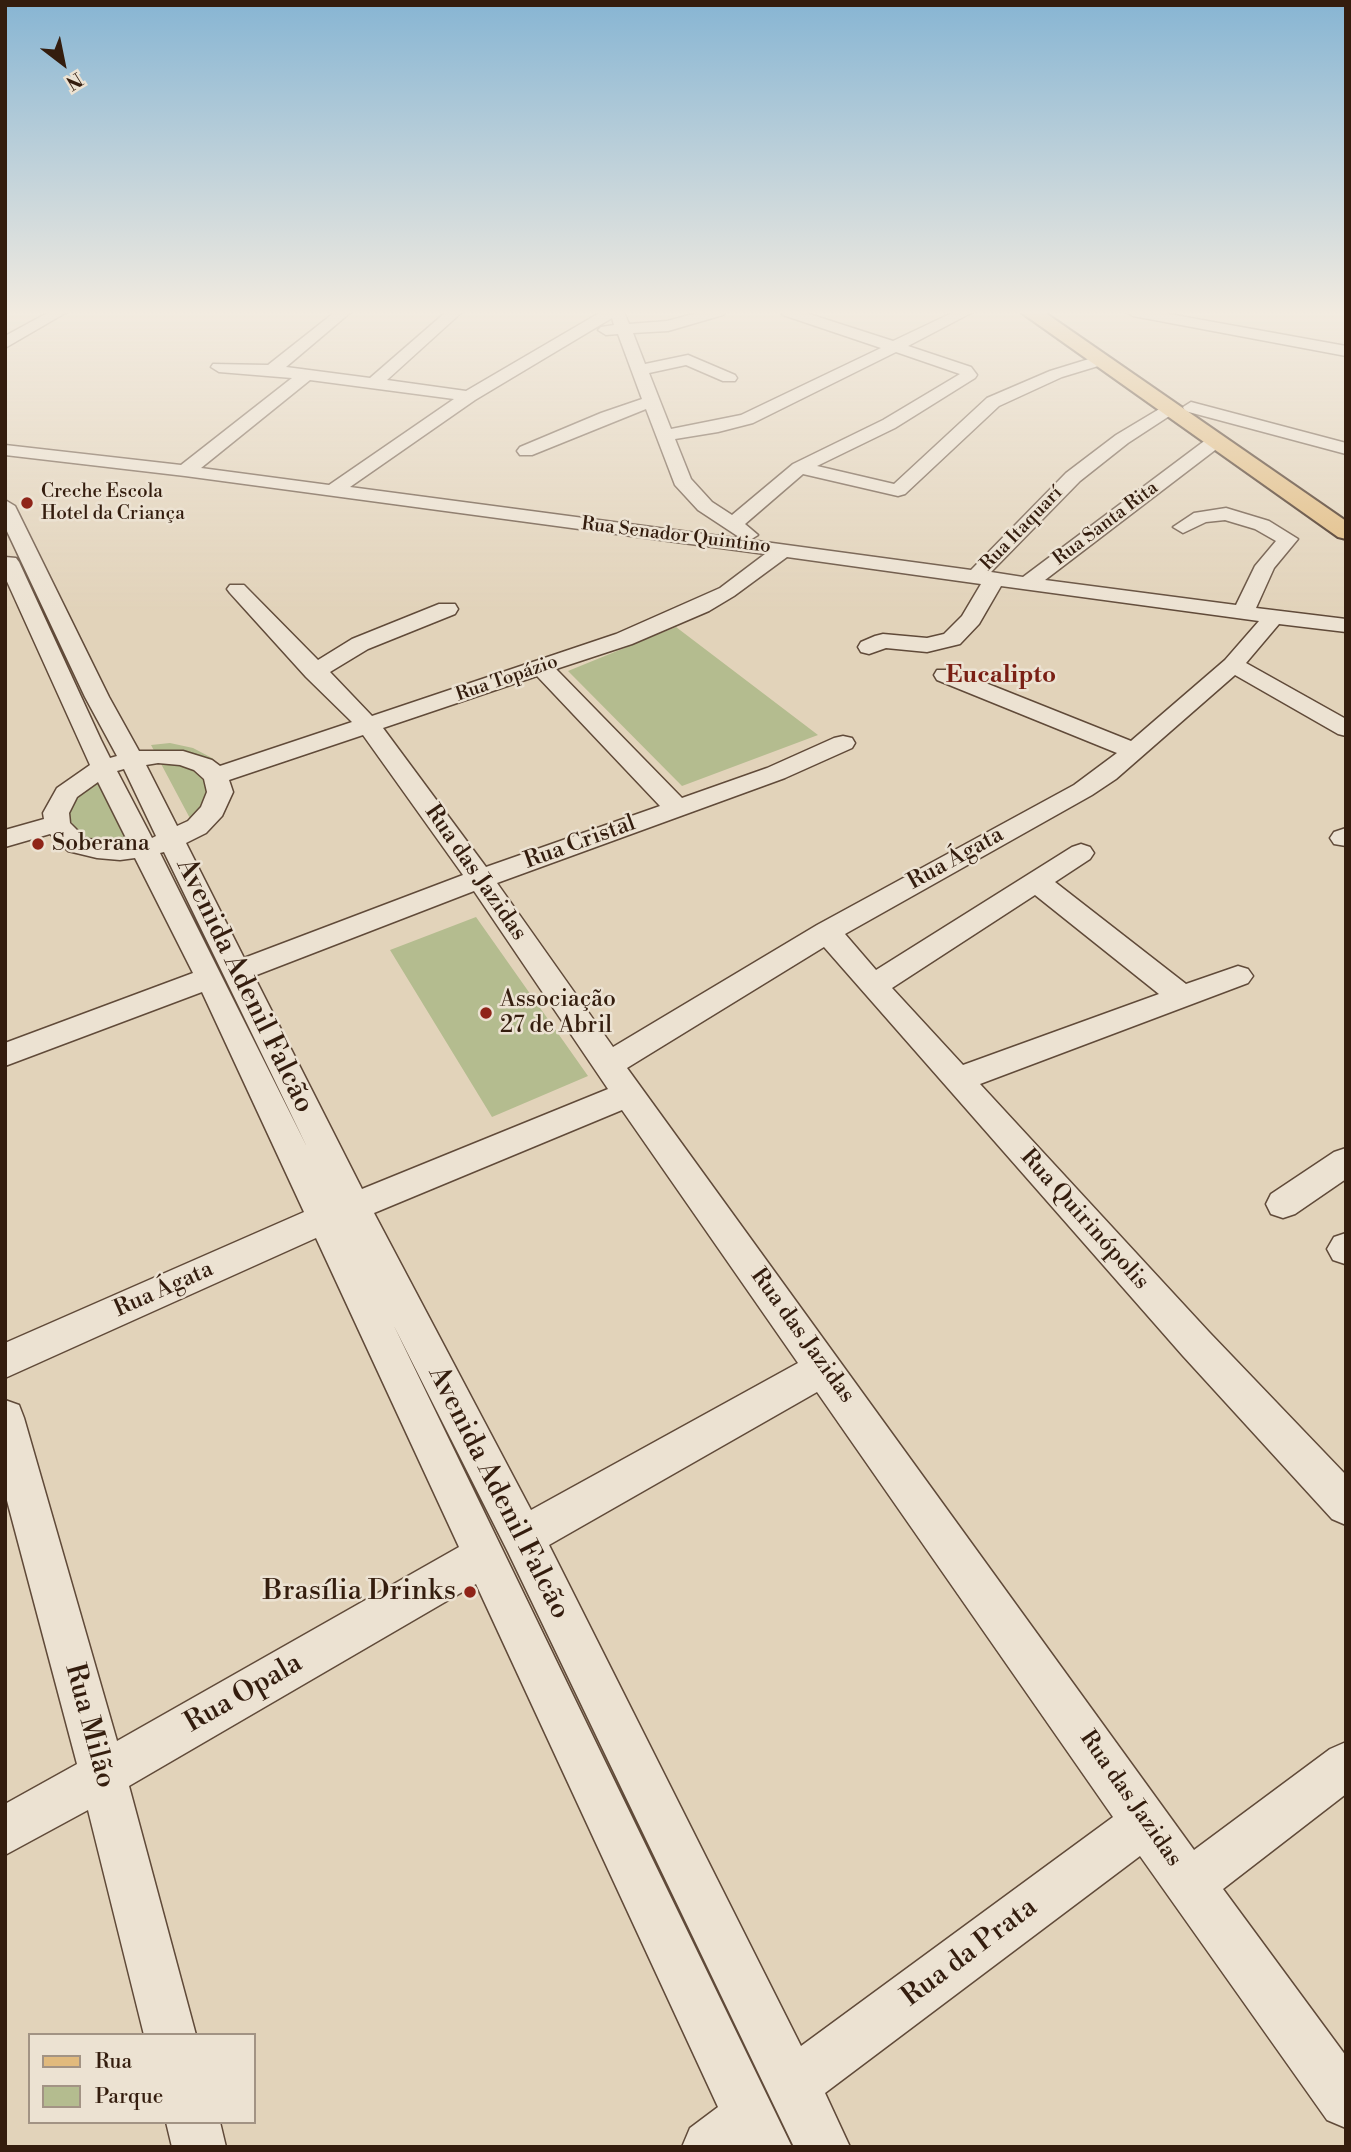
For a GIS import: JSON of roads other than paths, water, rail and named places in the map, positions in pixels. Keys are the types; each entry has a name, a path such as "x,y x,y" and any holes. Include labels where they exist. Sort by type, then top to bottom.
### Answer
{"main road":[{"path":"1187,412 1217,440 1346,532"},
{"path":"1189,412 1346,514"}],"street":[{"path":"185,471 259,412"},
{"path":"332,491 445,412"},
{"path":"526,451 618,412"},
{"path":"656,412 682,481 689,491 705,506 775,549"},
{"path":"666,435 718,427 760,412"},
{"path":"733,524 799,468 909,412"},
{"path":"799,468 898,490 982,412"},
{"name":"Rua Itaquarí","path":"869,647 883,641 927,645 952,639 971,619 985,577 1073,477 1122,439 1171,412"},
{"path":"1202,412 1346,449"},
{"name":"Rua Santa Rita","path":"1029,582 1217,440"},
{"name":"Rua Senador Quintino","path":"5,450 185,471 1244,610 1346,626"},
{"name":"Avenida Adenil Falcão","path":"5,506 10,543 62,681 117,763 224,975 384,1308 483,1557 741,2137"},
{"path":"1183,527 1201,517 1226,514 1262,525 1287,539 1265,566 1244,610"},
{"name":"Avenida Adenil Falcão","path":"10,543 86,674 117,763"},
{"name":"Rua Topázio","path":"216,776 624,639 701,606 747,579 775,549"},
{"name":"Rua das Jazidas","path":"237,589 314,672 369,726 480,879 618,1079 1189,1884 1346,2101"},
{"path":"314,672 360,644 447,609"},
{"name":"Rua Ágata","path":"5,1361 338,1213 618,1079 827,932 1083,790 1134,751 1233,665 1274,616"},
{"path":"1233,665 1346,729"},
{"path":"542,668 677,808"},
{"path":"62,681 86,674"},
{"path":"945,675 1134,751"},
{"name":"Rua Cristal","path":"5,1055 480,879 776,773 843,743"},
{"path":"5,839 57,823 56,813 66,793 88,775 117,763 158,756 183,758 203,765 216,776"},
{"name":"Avenida Adenil Falcão","path":"57,823 64,835 87,848 120,852 158,845 197,827 213,810 220,792 216,776"},
{"path":"873,986 1081,853"},
{"path":"1037,882 1181,996"},
{"name":"Rua Quirinópolis","path":"827,932 957,1080 1346,1505"},
{"path":"957,1080 1238,976"},
{"path":"1283,1204 1346,1161"},
{"name":"Avenida Adenil Falcão","path":"384,1308 523,1537 823,2147"},
{"path":"523,1537 824,1368"},
{"name":"Rua Milão","path":"5,1418 103,1775 169,2033"},
{"name":"Rua Opala","path":"5,1831 483,1557"},
{"path":"1189,1884 1346,1765"},
{"name":"Rua da Prata","path":"793,2085 1147,1822"},
{"path":"193,2124 199,2147"}],"place":[{"name":"Creche Escola Hotel da Criança","path":"27,503"},
{"name":"Soberana","path":"38,844"},
{"name":"Associação 27 de Abril","path":"486,1013"},
{"name":"Brasília Drinks","path":"470,1592"}],"district":[{"name":"Eucalipto","path":"1001,676"}]}
